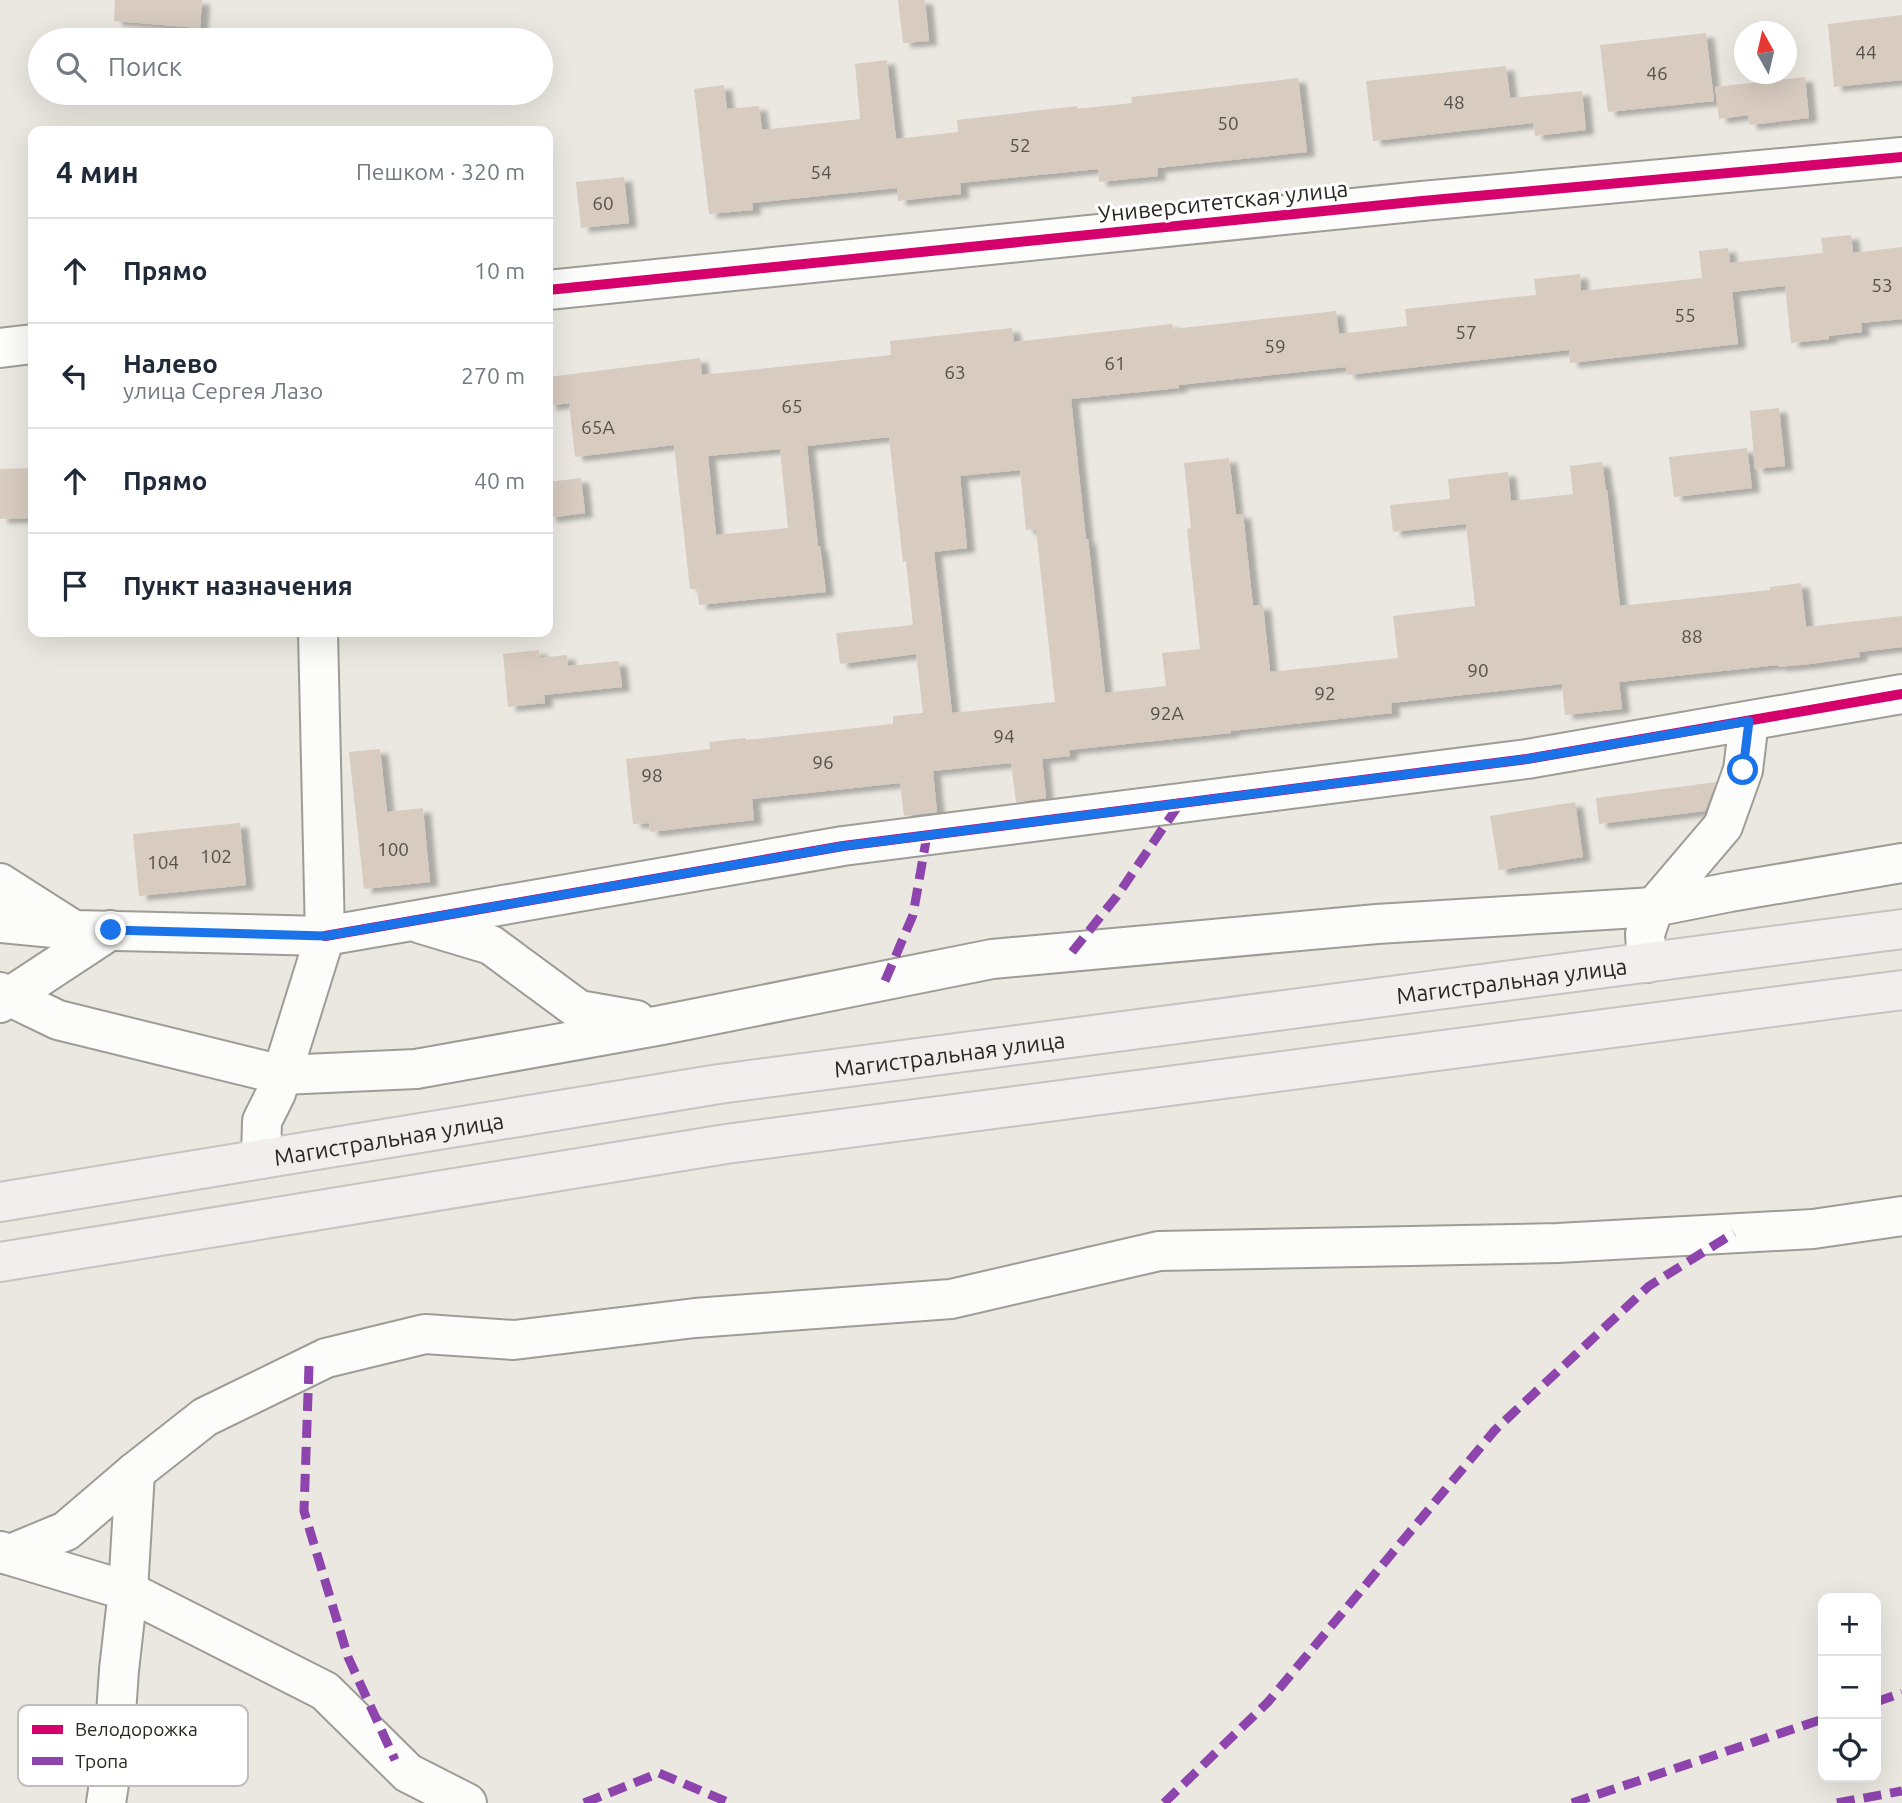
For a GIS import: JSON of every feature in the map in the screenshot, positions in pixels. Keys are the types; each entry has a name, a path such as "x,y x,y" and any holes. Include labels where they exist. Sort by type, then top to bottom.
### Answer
{"main road":[{"name":"Магистральная улица","path":"0,1202 719,1084 1902,929"},
{"path":"0,1262 726,1144 1902,990"}],"street":[{"name":"Университетская улица","path":"553,289 1422,201 1902,157"},
{"path":"0,348 28,345"},
{"path":"261,1159 262,1121 276,1093 325,936 318,637"},
{"path":"0,857 5,900 74,930 325,936 844,846 1527,759 1902,694"},
{"path":"1647,962 1645,934 1654,907 1723,826 1743,770 1749,721"},
{"path":"3,997 58,1020 282,1075 416,1069 662,1025 992,959 1377,924 1654,907 1902,863"},
{"path":"412,921 491,945 579,1010 662,1025"},
{"path":"3,997 111,930"},
{"path":"4,1553 66,1531 205,1417 326,1358 425,1334 514,1340 695,1318 951,1299 1159,1251 1558,1243 1813,1230 1902,1216"},
{"path":"117,1705 128,1591 135,1472"},
{"path":"4,1553 128,1591 325,1691 408,1773 467,1803"}],"building":[{"path":"115,0 202,0 200,28 114,21"},
{"path":"898,0 925,0 929,41 903,43"},
{"path":"1902,15 1902,80 1834,87 1828,24"},
{"path":"1706,33 1714,101 1608,112 1600,45"},
{"path":"887,60 896,139 958,132 957,120 1077,106 1077,109 1132,103 1131,97 1298,78 1307,152 1157,168 1158,176 1099,182 1098,169 960,183 961,194 898,201 897,188 752,203 753,210 709,214 694,89 724,85 727,109 759,106 762,130 860,119 855,64"},
{"path":"1506,66 1510,98 1582,91 1586,130 1535,136 1533,123 1373,141 1366,81"},
{"path":"1805,77 1809,118 1749,125 1748,115 1719,119 1715,87 1797,84 1797,78"},
{"path":"624,177 629,223 581,228 576,182"},
{"path":"1851,235 1853,253 1902,247 1902,319 1861,323 1862,332 1791,343 1785,286 1732,292 1738,344 1570,363 1569,350 1347,375 1346,367 1071,399 1105,693 1166,686 1162,653 1200,649 1187,529 1191,528 1184,463 1229,458 1236,514 1243,514 1253,606 1263,605 1270,672 1398,658 1393,616 1475,606 1466,524 1393,532 1390,505 1450,499 1448,479 1508,472 1511,501 1573,494 1570,466 1602,462 1620,606 1770,590 1770,587 1801,583 1806,627 1902,616 1902,647 1859,652 1860,657 1810,664 1619,682 1622,709 1565,715 1562,684 1391,703 1392,713 1069,750 1070,756 1042,759 1046,798 1016,802 1011,763 933,771 937,812 904,816 900,783 752,799 754,820 650,832 649,823 633,824 626,759 710,749 709,742 893,724 893,716 923,713 916,654 840,664 836,633 913,625 889,437 807,446 826,592 699,605 697,589 690,589 674,445 575,457 569,403 553,405 553,376 700,358 702,375 891,355 890,341 1012,328 1014,342 1172,324 1173,329 1336,311 1339,334 1407,326 1405,309 1536,295 1534,279 1580,274 1581,291 1702,278 1699,251 1728,248 1730,263 1823,253 1821,238","holes":["780,449 788,528 716,535 708,456","1020,470 1026,530 1036,529 1055,702 952,713 934,552 967,548 960,476"]},
{"path":"1779,408 1785,466 1755,469 1750,411"},
{"path":"1747,448 1752,488 1674,497 1669,457"},
{"path":"28,468 28,518 0,519 0,469"},
{"path":"581,478 585,513 553,517 553,481"},
{"path":"539,650 540,658 567,655 568,666 619,661 622,687 544,695 545,703 508,707 503,654"},
{"path":"380,749 387,812 423,808 430,882 364,889 349,752"},
{"path":"1716,782 1705,811 1599,824 1596,798"},
{"path":"1575,802 1583,857 1499,870 1490,816"},
{"path":"240,823 246,885 139,896 133,834"}],"marked path":[{"path":"1072,952 1117,896 1180,803"},
{"path":"885,981 913,915 927,835"},
{"path":"1164,1803 1268,1702 1495,1430 1649,1286 1734,1233"},
{"path":"309,1366 304,1511 348,1657 395,1760"},
{"path":"1881,1700 1902,1693"},
{"path":"1572,1803 1818,1721"},
{"path":"584,1803 659,1773 730,1803"},
{"path":"1837,1803 1902,1791"}],"cycle path":[{"path":"553,289 1422,201 1902,157"},
{"path":"325,936 843,846 1527,759 1902,694"}],"route":[{"path":"111,930 325,936 844,846 1527,759 1749,721 1743,770"}]}
